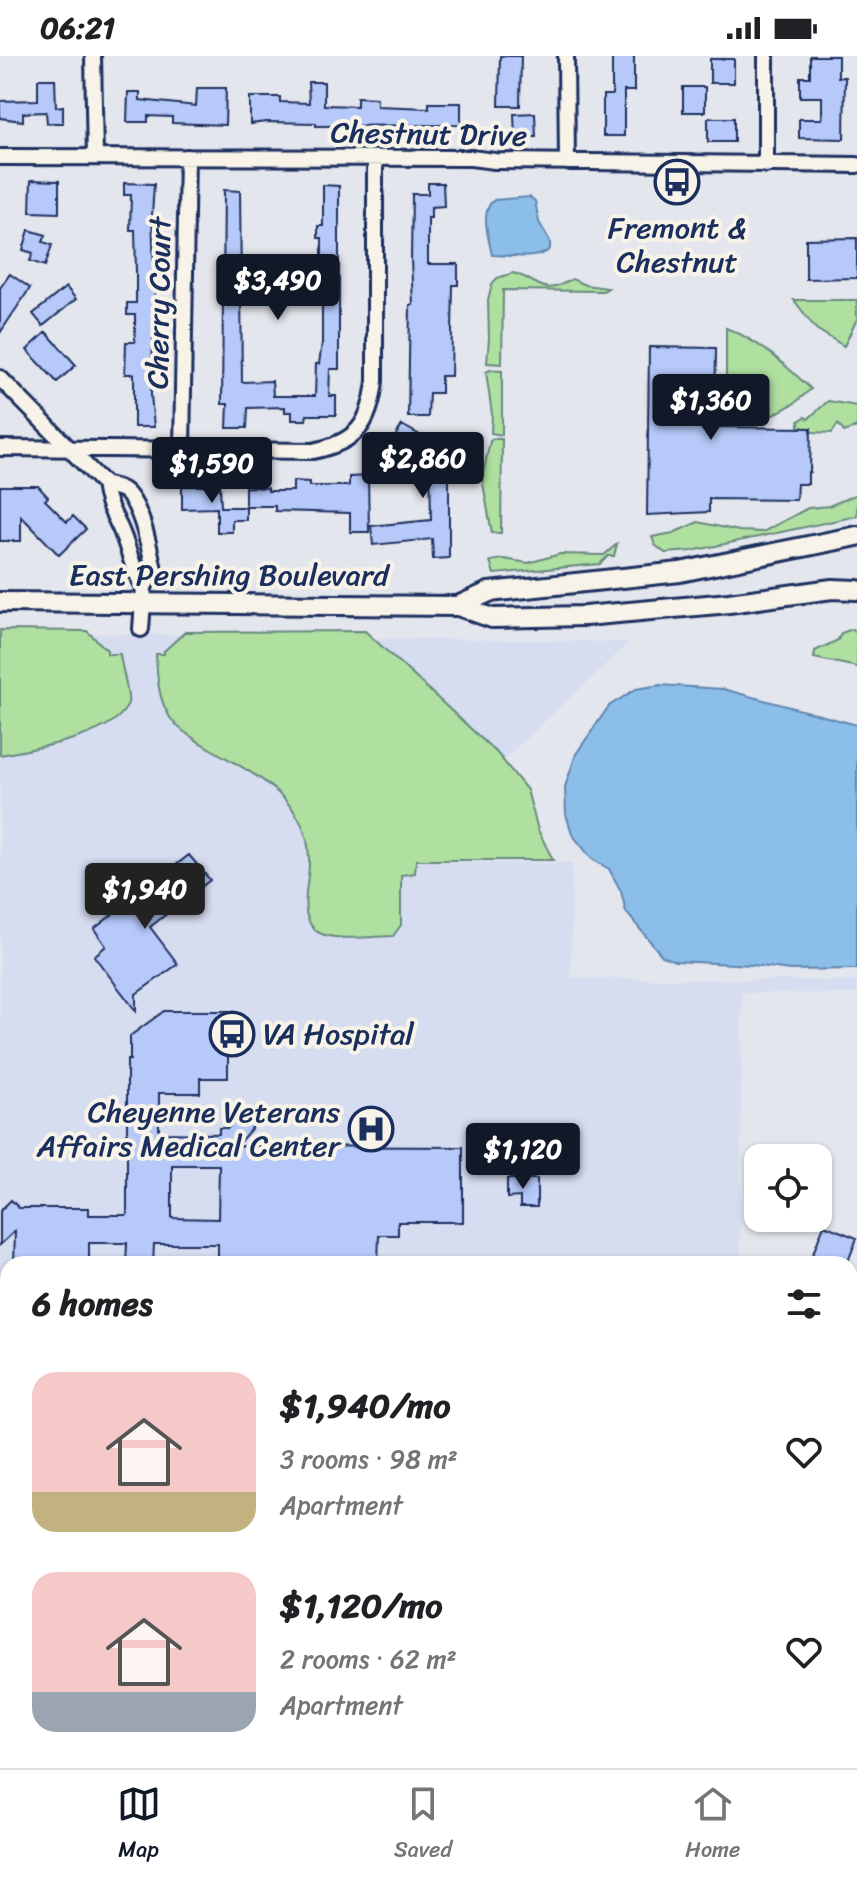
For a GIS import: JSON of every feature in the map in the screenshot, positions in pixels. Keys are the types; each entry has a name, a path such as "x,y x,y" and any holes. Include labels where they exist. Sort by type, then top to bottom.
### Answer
{"main road":[{"name":"East Pershing Boulevard","path":"458,606 489,592 680,572 857,536"},
{"name":"East Pershing Boulevard","path":"0,602 143,595 458,606 492,618 585,616 729,603 832,589 857,590"}],"street":[{"path":"93,56 95,157"},
{"path":"566,56 567,162"},
{"path":"766,56 766,165"},
{"name":"Chestnut Drive","path":"0,157 375,158 857,165"},
{"name":"Cherry Court","path":"182,448 187,157"},
{"path":"0,448 313,451 337,447 357,431 372,409 375,381 375,158"},
{"path":"0,378 104,484 124,491 142,523 154,570 143,595 141,629"},
{"path":"104,484 107,504 121,530 143,595"}],"shaded area":[{"name":"Cheyenne Veterans Affairs Medical Center","path":"0,632 630,642 394,861 572,863 571,978 857,981 857,994 742,993 740,1256 0,1256"}],"green space":[{"path":"513,273 546,288 572,279 585,285 608,288 603,291 503,290 502,364 487,363 488,300 492,284 497,278"},
{"path":"794,300 857,300 857,319 844,346 816,329"},
{"path":"726,328 761,346 811,389 795,403 758,423 741,410 726,405"},
{"path":"502,371 502,435 491,433 492,414 486,372"},
{"path":"828,401 857,406 857,427 844,432 838,424 832,433 813,432 799,426 799,421 805,417 808,419"},
{"path":"493,439 502,439 501,533 492,533 482,478"},
{"path":"857,494 857,516 692,551 665,553 655,545 652,537 673,533 698,522 739,531 763,532 808,508 829,506"},
{"path":"617,544 614,556 608,556 600,564 494,574 490,561 504,559 528,563 560,554 604,555"},
{"path":"853,629 857,634 857,667 814,658 815,651 838,640 841,633"},
{"path":"0,630 87,631 107,650 107,654 120,654 128,699 121,715 108,725 72,740 0,755"},
{"path":"365,631 497,753 527,790 538,830 553,860 416,860 415,873 401,875 401,925 393,936 341,938 322,934 310,923 305,906 308,844 291,806 269,785 175,723 161,696 156,654 164,654 185,632"}],"water":[{"path":"530,197 535,201 539,222 550,241 550,249 531,256 492,255 486,226 489,205 494,200"},
{"path":"660,685 723,689 857,725 857,969 790,970 675,961 662,956 626,912 621,891 609,869 592,859 572,834 566,814 565,787 576,754 609,706 636,689"}],"building":[{"path":"500,56 521,56 520,106 499,106"},
{"path":"612,56 634,56 634,91 624,91 624,136 603,136 603,95 612,95"},
{"path":"810,56 838,56 838,77 845,77 844,139 799,138 799,119 822,119 822,97 800,97 800,77 810,77"},
{"path":"710,59 734,59 734,83 710,83"},
{"path":"38,79 55,79 56,107 63,106 63,123 47,123 46,112 23,113 23,121 0,118 0,101 38,100"},
{"path":"308,82 324,82 324,105 357,106 357,97 377,98 377,106 429,108 429,103 461,103 461,125 250,124 250,97 280,97 280,102 309,103"},
{"path":"683,87 705,87 705,112 683,112"},
{"path":"197,88 226,88 225,125 172,123 172,117 148,116 148,122 127,122 128,92 140,92 140,100 196,106"},
{"path":"535,113 536,137 515,137 514,114"},
{"path":"708,118 734,118 734,142 708,142"},
{"path":"31,180 59,181 59,213 30,212"},
{"path":"124,183 154,184 155,295 151,395 154,427 134,427 134,374 125,374 126,342 135,342 135,315 127,315 127,303 136,303 136,272 135,230 130,230 131,195 124,195"},
{"path":"428,183 443,183 444,206 431,207 431,218 428,218 428,264 458,264 458,285 453,285 451,376 441,376 441,393 429,393 428,417 408,417 410,305 413,305 412,194 428,194"},
{"path":"323,185 339,186 339,369 330,369 329,396 336,396 336,415 307,415 306,420 292,420 292,412 285,412 285,407 248,408 247,428 227,428 228,404 222,404 224,190 240,191 242,382 272,381 273,396 315,396 316,364 319,364 322,343 322,238 318,238 318,226 323,226"},
{"path":"29,230 46,235 43,242 52,245 45,266 30,261 33,253 23,250"},
{"path":"857,238 857,278 806,279 806,239"},
{"path":"10,274 30,288 0,333 0,288"},
{"path":"66,287 76,299 43,326 33,314"},
{"path":"46,332 76,365 57,382 27,350"},
{"path":"649,347 716,348 715,427 811,428 808,484 797,484 796,500 709,499 709,512 647,515"},
{"path":"402,425 450,452 438,473 449,473 449,558 433,559 432,539 373,545 371,526 431,520 430,463 392,442"},
{"path":"368,476 369,532 350,532 350,513 275,511 275,506 245,506 245,487 293,491 293,481 309,482 309,486 349,486 349,477"},
{"path":"0,486 38,486 48,497 45,500 67,522 73,516 86,529 59,555 21,516 21,541 0,541"},
{"path":"182,486 220,486 221,507 246,507 246,520 232,520 232,532 217,532 217,508 182,509"},
{"path":"189,855 210,880 150,927 178,964 136,994 136,1011 94,956 106,946 94,929"},
{"path":"164,1011 228,1011 228,1078 200,1078 200,1093 159,1093 159,1133 219,1134 219,1128 228,1128 244,1110 256,1110 257,1122 236,1146 463,1147 463,1222 398,1222 398,1235 379,1235 378,1256 218,1256 218,1244 154,1244 153,1256 126,1256 127,1243 89,1243 89,1256 14,1256 15,1231 0,1245 0,1211 11,1200 19,1208 89,1208 89,1215 127,1215 127,1060 130,1060 130,1036","holes":["172,1165 219,1165 218,1219 172,1218"]},
{"path":"507,1179 537,1179 537,1207 520,1207 520,1197 507,1198"},
{"path":"832,1228 857,1238 850,1256 812,1256 821,1232 832,1232"}],"place":[{"name":"Fremont & Chestnut","path":"677,182"},
{"name":"VA Hospital","path":"232,1034"},
{"name":"Cheyenne Veterans Affairs Medical Center","path":"371,1129"}]}
